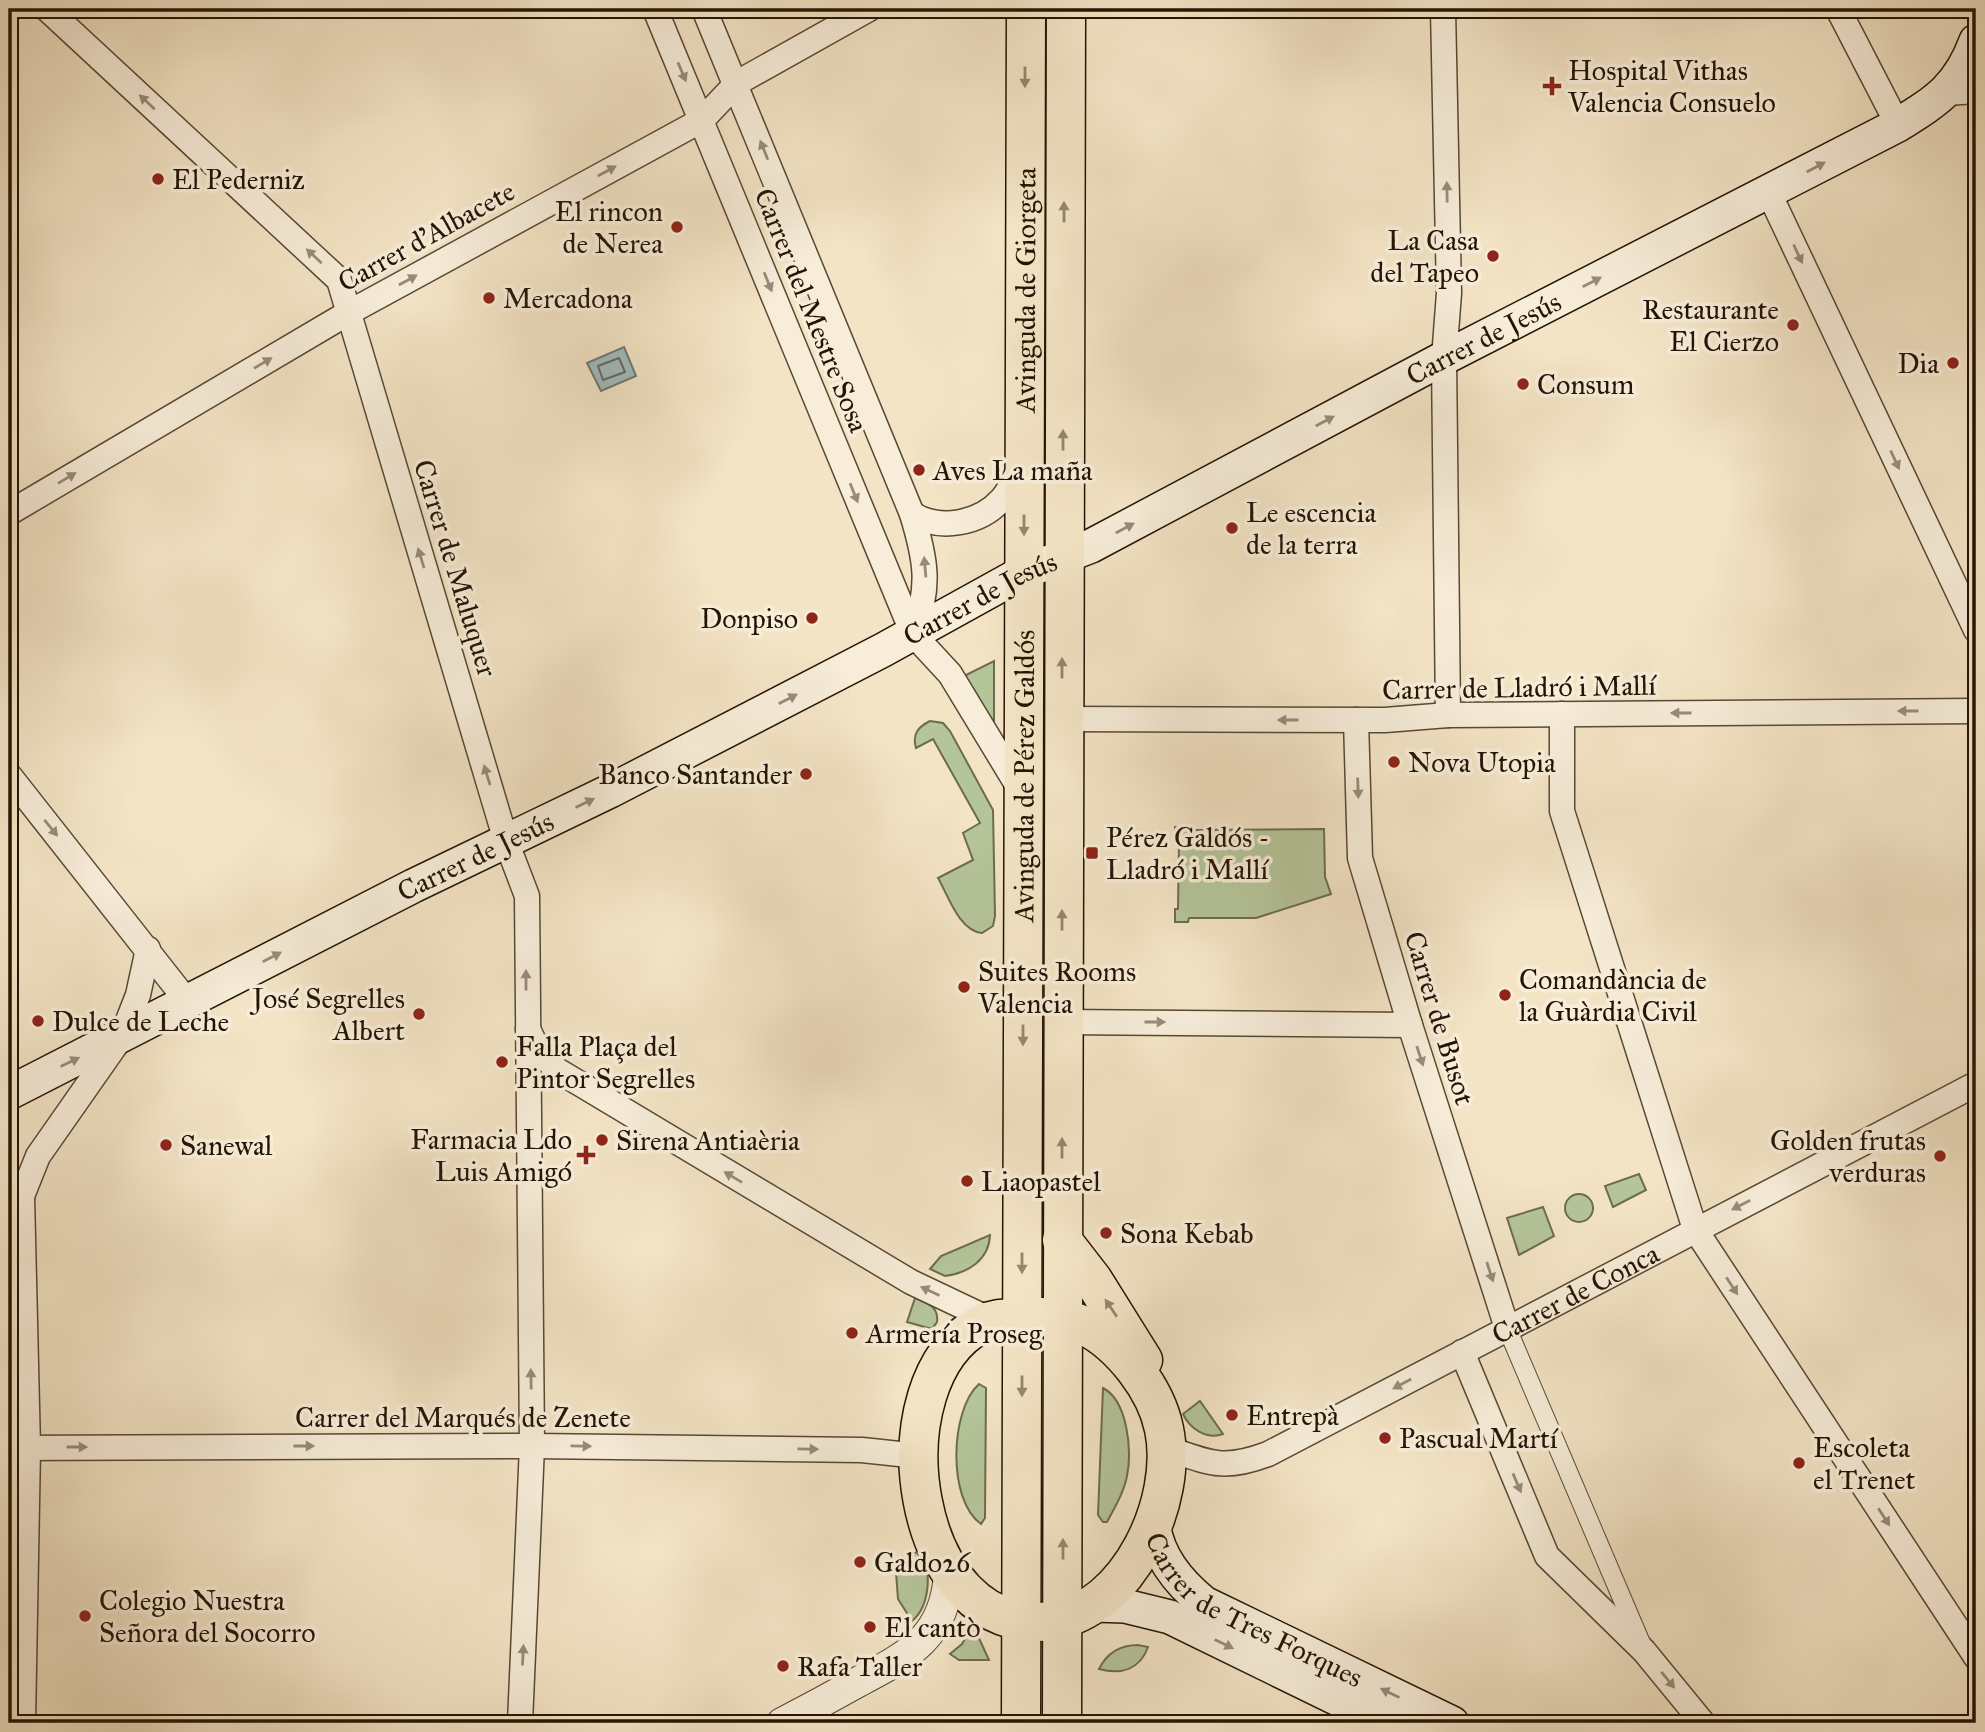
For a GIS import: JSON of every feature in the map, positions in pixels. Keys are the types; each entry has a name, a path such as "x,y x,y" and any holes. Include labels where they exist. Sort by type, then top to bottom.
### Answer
{"main road":[{"name":"Avinguda de Giorgeta","path":"1024,572 1026,9"},
{"name":"Avinguda de Giorgeta","path":"1063,557 1066,9"},
{"path":"1962,92 1976,41"},
{"name":"Carrer de Jesús","path":"9,1093 187,1001 610,791 913,634 1024,572 1091,546 1444,358 1962,92"},
{"name":"Avinguda de Pérez Galdós","path":"1062,1723 1078,1611 1062,1240 1063,557"},
{"name":"Avinguda de Pérez Galdós","path":"1021,1723 1021,1621 1007,1319 1024,796 1024,572"},
{"path":"1062,1240 1136,1345 1154,1386 1163,1431 1161,1490 1153,1519 1132,1566 1117,1585 1078,1611 1021,1621 999,1615 982,1606 949,1574 932,1534 918,1455 922,1415 938,1373 959,1342 981,1324 1007,1319 1064,1320 1085,1326 1125,1359 1148,1389 1163,1431"},
{"name":"Carrer de Tres Forques","path":"1153,1519 1158,1549 1185,1586 1204,1603 1451,1723"},
{"name":"Carrer de Tres Forques","path":"1078,1611 1125,1606 1170,1617 1387,1723"}],"street":[{"name":"Carrer de Maluquer","path":"47,9 339,280 506,841 527,896 526,1025 532,1446 520,1723"},
{"name":"Carrer del Mestre Sosa","path":"655,9 913,634 950,674 1024,796"},
{"name":"Carrer del Mestre Sosa","path":"704,9 737,83 912,514 926,565 923,600 913,634"},
{"name":"Carrer d'Albacete","path":"9,513 348,313 702,120 737,83 869,9"},
{"path":"1443,9 1449,293 1444,358 1448,715"},
{"path":"1838,9 1898,125"},
{"path":"1769,192 1976,631"},
{"path":"912,514 931,523 942,524 966,520 987,511 1007,491 1024,459"},
{"name":"Carrer de Lladró i Mallí","path":"1062,719 1356,720 1448,715 1976,711"},
{"path":"1562,714 1562,811 1695,1229 1976,1657"},
{"name":"Carrer de Busot","path":"1356,720 1360,858 1410,1025 1507,1328"},
{"path":"9,775 187,1001"},
{"path":"23,1723 15,1190 122,1036 138,995 148,949"},
{"path":"1062,1022 1410,1025"},
{"path":"526,1025 538,1050 557,1070 900,1276 1007,1319"},
{"name":"Carrer de Conca","path":"1163,1431 1213,1464 1248,1462 1976,1084"},
{"path":"1507,1328 1644,1651"},
{"path":"1462,1352 1547,1556 1644,1651 1703,1723"},
{"name":"Carrer del Marqués de Zenete","path":"18,1448 532,1446 862,1450 918,1455"},
{"path":"782,1723 908,1656 920,1645 943,1610 949,1574"}],"green space":[{"path":"1050,638 1048,1209 1039,1210 1040,642"},
{"path":"994,661 994,731 962,677"},
{"path":"930,721 943,723 950,731 993,810 995,916 993,926 982,933 974,931 961,919 938,878 973,860 963,833 980,823 933,739 916,748 917,732"},
{"path":"1175,827 1188,827 1189,830 1324,829 1325,877 1331,894 1256,918 1189,918 1188,922 1175,922 1175,909 1178,909 1179,842 1175,841"},
{"path":"1639,1174 1646,1190 1613,1207 1605,1186"},
{"path":"1579,1194 1589,1198 1593,1208 1589,1218 1579,1222 1569,1218 1565,1208 1569,1198"},
{"path":"1543,1207 1554,1236 1519,1255 1507,1218"},
{"path":"990,1235 986,1252 976,1264 962,1272 945,1276 930,1269 941,1256"},
{"path":"915,1298 931,1306 936,1312 937,1322 932,1329 907,1322"},
{"path":"979,1384 986,1388 985,1518 981,1524 970,1512 962,1496 956,1455 962,1413 969,1396"},
{"path":"1103,1388 1111,1394 1123,1415 1129,1454 1124,1488 1107,1522 1103,1522 1098,1515"},
{"path":"1200,1401 1223,1434 1211,1436 1200,1432 1186,1419 1183,1414"},
{"path":"921,1551 927,1568 926,1598 923,1607 912,1621 898,1599 895,1559"},
{"path":"973,1625 989,1660 959,1660 950,1654 962,1644"},
{"path":"1125,1646 1148,1647 1145,1655 1135,1665 1115,1671 1099,1669 1115,1651"}],"water":[{"path":"624,347 636,376 601,391 587,363"}],"place":[{"name":"Hospital Vithas Valencia Consuelo","path":"1552,86"},
{"name":"El Pederniz","path":"158,179"},
{"name":"El rincon de Nerea","path":"677,227"},
{"name":"La Casa del Tapeo","path":"1493,256"},
{"name":"Mercadona","path":"489,298"},
{"name":"Restaurante El Cierzo","path":"1793,325"},
{"name":"Dia","path":"1953,363"},
{"name":"Consum","path":"1523,384"},
{"name":"Aves La maña","path":"919,470"},
{"name":"Le escencia de la terra","path":"1232,528"},
{"name":"Donpiso","path":"812,618"},
{"name":"Nova Utopia","path":"1394,762"},
{"name":"Banco Santander","path":"806,774"},
{"name":"Pérez Galdós - Lladró i Mallí","path":"1092,853"},
{"name":"Suites Rooms Valencia","path":"964,987"},
{"name":"Comandància de la Guàrdia Civil","path":"1505,995"},
{"name":"José Segrelles Albert","path":"419,1014"},
{"name":"Dulce de Leche","path":"38,1021"},
{"name":"Falla Plaça del Pintor Segrelles","path":"502,1062"},
{"name":"Sirena Antiaèria","path":"602,1140"},
{"name":"Sanewal","path":"166,1145"},
{"name":"Farmacia Ldo Luis Amigó","path":"586,1155"},
{"name":"Golden frutas verduras","path":"1940,1156"},
{"name":"Liaopastel","path":"967,1181"},
{"name":"Sona Kebab","path":"1106,1233"},
{"name":"Armería Proseg","path":"852,1333"},
{"name":"Entrepà","path":"1232,1415"},
{"name":"Pascual Martí","path":"1385,1438"},
{"name":"Escoleta el Trenet","path":"1799,1463"},
{"name":"Galdo26","path":"860,1562"},
{"name":"Colegio Nuestra Señora del Socorro","path":"85,1616"},
{"name":"El cantò","path":"870,1627"},
{"name":"Rafa Taller","path":"783,1666"}]}
